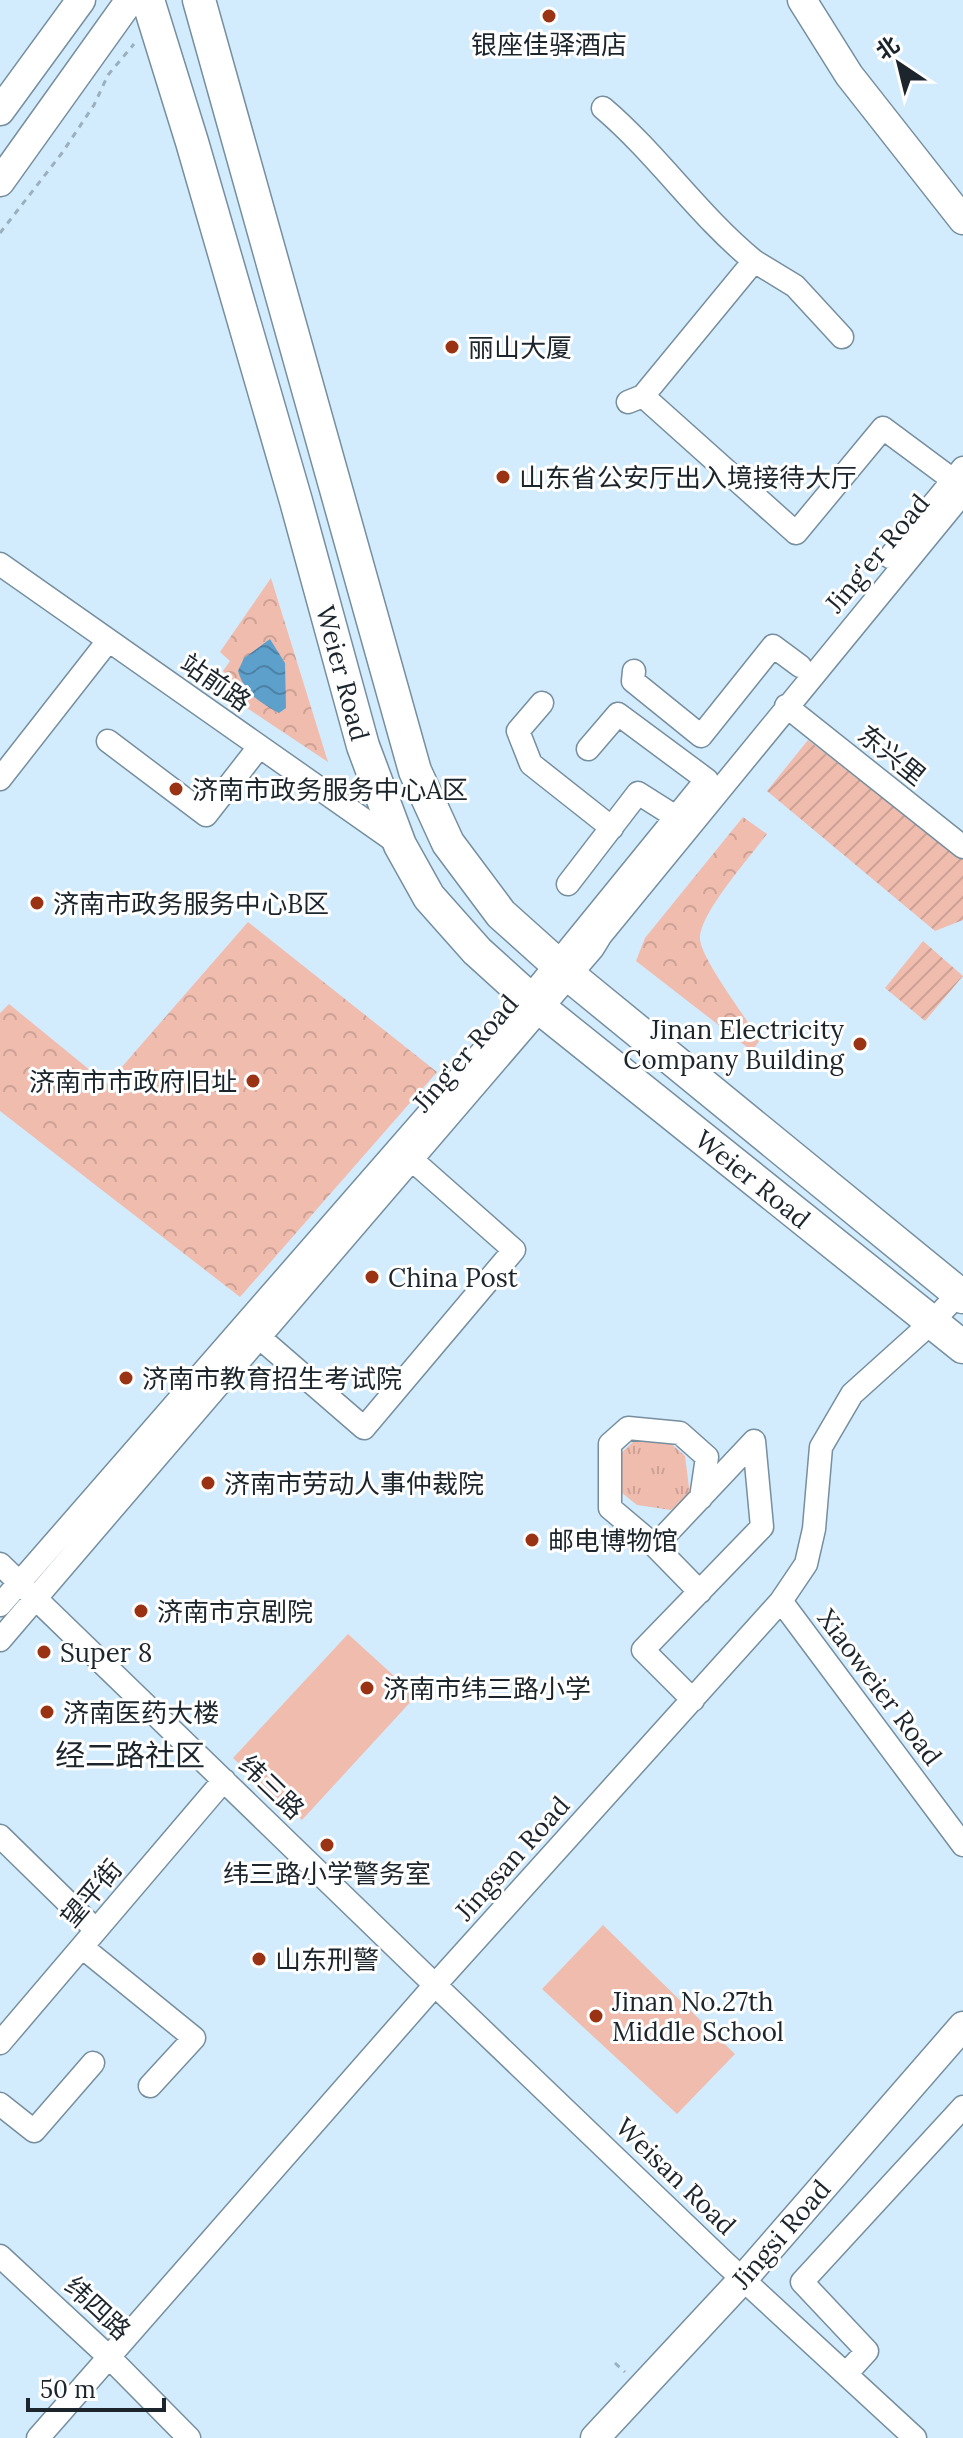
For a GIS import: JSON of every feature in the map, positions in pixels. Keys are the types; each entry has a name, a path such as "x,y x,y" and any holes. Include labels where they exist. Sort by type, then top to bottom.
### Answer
{"highway":[{"name":"Weier Road","path":"148,0 188,127 363,746 400,845 429,897 477,951 535,1003 963,1347"},
{"name":"Weier Road","path":"199,0 415,771 448,843 501,914 563,970 962,1293"}],"main road":[{"path":"0,111 81,0"},
{"path":"0,182 130,0"},
{"path":"802,0 849,75 963,220"},
{"name":"Jingsi Road","path":"595,2438 743,2279 963,2026"}],"street":[{"path":"603,108 637,136 697,207 754,261 795,286 842,337"},
{"path":"754,261 635,399 796,533 883,428 960,480"},
{"name":"Jing'er Road","path":"563,970 593,948 786,706 960,480"},
{"name":"Jing'er Road","path":"0,1605 535,1003 676,817 800,666 960,480"},
{"name":"站前路","path":"0,564 400,845"},
{"path":"0,779 108,641"},
{"path":"634,671 633,681 701,736 773,646 800,666"},
{"path":"542,703 518,731 531,764 612,828"},
{"name":"东兴里","path":"786,706 963,847"},
{"path":"588,749 618,714 707,780"},
{"path":"108,741 206,815 259,747"},
{"path":"568,884 638,793 676,817"},
{"name":"Jing'er Road","path":"0,1640 411,1159 535,1003"},
{"path":"259,1337 364,1428 514,1250 411,1159"},
{"name":"Jingsan Road","path":"38,2438 435,1985 781,1601 806,1564 814,1529 821,1447 852,1394 962,1293"},
{"path":"700,1592 655,1546 610,1508 610,1444 628,1428 680,1433 707,1457 701,1498"},
{"path":"655,1546 754,1441 762,1527 643,1650 693,1700"},
{"name":"纬三路","path":"0,1564 435,1985"},
{"name":"Xiaoweier Road","path":"781,1601 963,1845"},
{"name":"望平街","path":"0,2043 224,1780"},
{"path":"0,1836 89,1938 194,2038 150,2086"},
{"name":"Weisan Road","path":"435,1985 743,2279 915,2438"},
{"path":"0,2007 17,2023"},
{"path":"0,2104 34,2131 93,2063"},
{"path":"846,2374 867,2351 802,2282 963,2107"},
{"name":"纬四路","path":"0,2256 110,2358 189,2438"}],"path":[{"path":"0,233 62,153 94,105 108,75 138,39 141,50"},
{"path":"615,2363 625,2372"}],"green space":[{"path":"271,578 328,762 223,692 229,677 223,671 230,661 220,652"},
{"path":"808,740 963,859 963,920 935,931 767,791"},
{"path":"743,817 767,834 717,900 702,927 700,938 715,973 760,1040 752,1051 636,961 645,938"},
{"path":"248,922 437,1072 240,1297 0,1111 0,1013 9,1004 107,1084"},
{"path":"923,941 963,976 925,1021 885,988"},
{"path":"634,1441 668,1441 685,1456 690,1495 671,1510 637,1505 622,1493 618,1456"},
{"path":"348,1634 416,1696 302,1820 233,1758"},
{"path":"603,1925 735,2054 677,2114 542,1989"}],"water":[{"path":"270,639 285,663 286,708 279,713 254,696 238,671 244,658"}],"place":[{"name":"银座佳驿酒店","path":"549,16"},
{"name":"丽山大厦","path":"452,347"},
{"name":"山东省公安厅出入境接待大厅","path":"503,477"},
{"name":"济南市政务服务中心A区","path":"176,789"},
{"name":"济南市政务服务中心B区","path":"37,903"},
{"name":"Jinan Electricity Company Building","path":"860,1044"},
{"name":"济南市市政府旧址","path":"253,1081"},
{"name":"China Post","path":"372,1277"},
{"name":"济南市教育招生考试院","path":"126,1378"},
{"name":"济南市劳动人事仲裁院","path":"208,1483"},
{"name":"邮电博物馆","path":"532,1540"},
{"name":"济南市京剧院","path":"141,1611"},
{"name":"Super 8","path":"44,1652"},
{"name":"济南市纬三路小学","path":"367,1688"},
{"name":"济南医药大楼","path":"47,1712"},
{"name":"纬三路小学警务室","path":"327,1845"},
{"name":"山东刑警","path":"259,1959"},
{"name":"Jinan No.27th Middle School","path":"596,2016"}],"district":[{"name":"经二路社区","path":"130,1755"}]}
